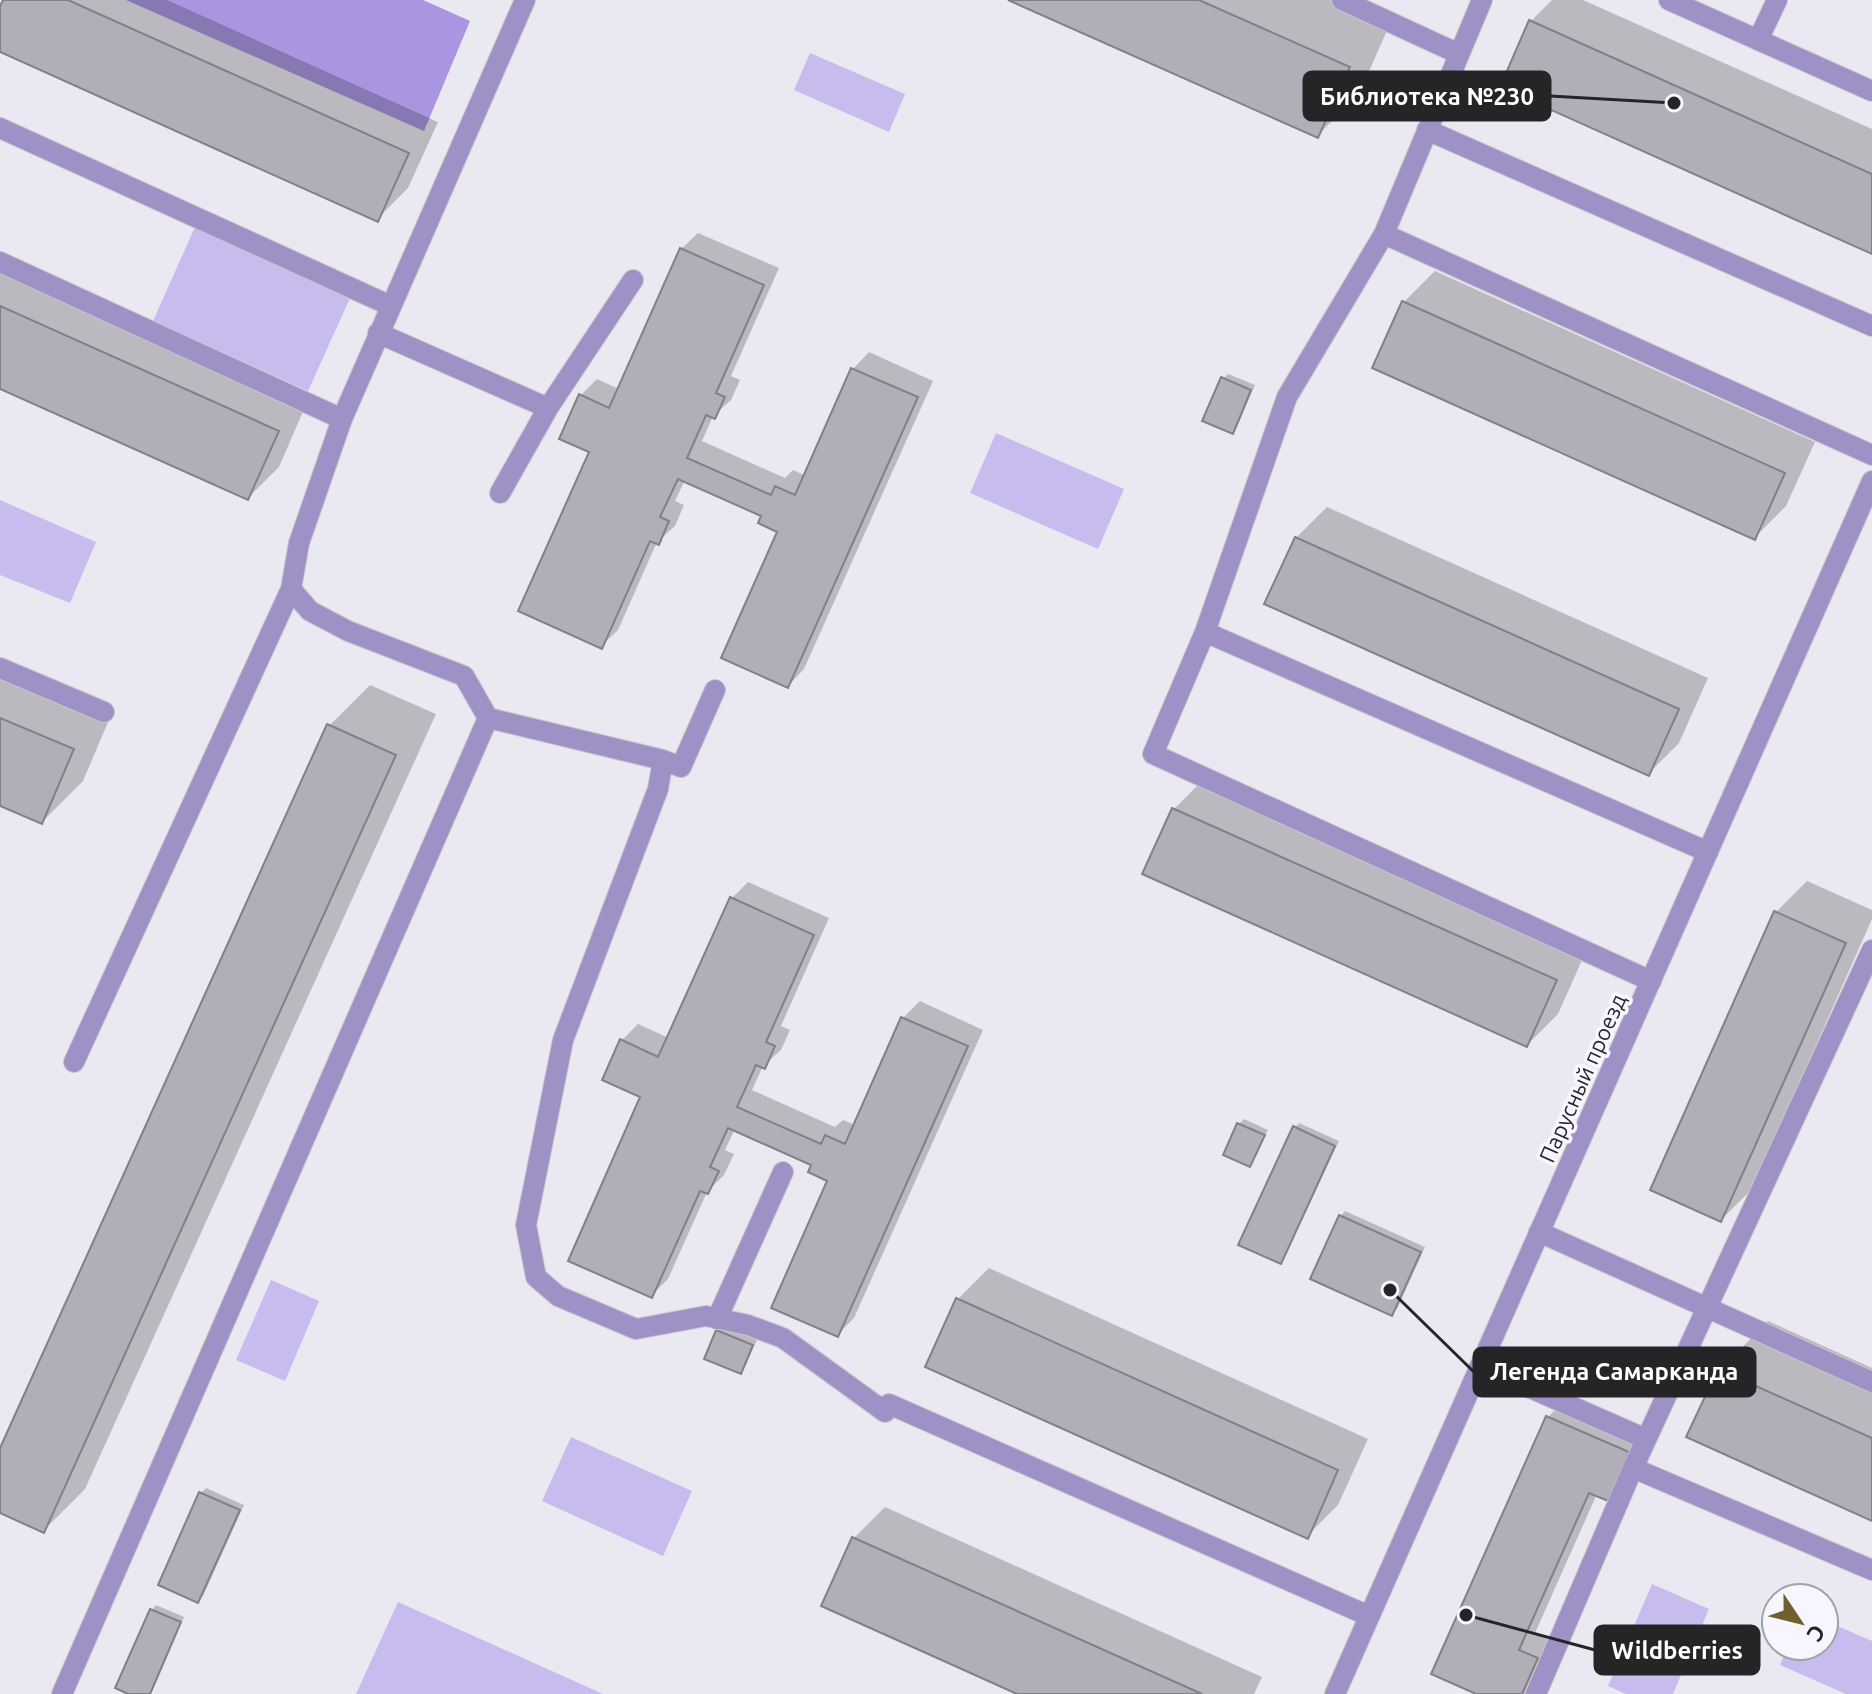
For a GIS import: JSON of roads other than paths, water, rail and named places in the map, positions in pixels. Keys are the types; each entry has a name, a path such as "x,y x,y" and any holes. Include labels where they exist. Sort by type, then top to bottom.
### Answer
{"street":[{"path":"74,1062 291,589 299,543 342,419 525,0"},
{"path":"1342,0 1459,54"},
{"path":"1482,0 1384,234 1287,397 1205,632 1153,754 1651,981"},
{"path":"1669,0 1872,91"},
{"path":"1758,40 1777,0"},
{"path":"0,128 391,306"},
{"path":"1427,130 1872,326"},
{"path":"1384,234 1872,455"},
{"path":"0,262 342,419"},
{"path":"500,493 548,408 633,280"},
{"path":"378,333 548,408"},
{"name":"Парусный проезд","path":"1335,1694 1872,481"},
{"path":"291,589 310,611 348,631 464,676 488,718 681,767 715,690"},
{"path":"1205,632 1708,852"},
{"path":"0,668 104,712"},
{"path":"62,1694 488,718"},
{"path":"663,760 658,789 563,1040 526,1225 536,1277 558,1296 636,1329 706,1316 748,1325 783,1338 887,1408 1369,1616"},
{"path":"1536,1694 1646,1439 1872,950"},
{"path":"717,1319 783,1172"},
{"path":"1539,1232 1872,1382"},
{"path":"1480,1366 1646,1439"},
{"path":"1633,1468 1872,1570"}],"place":[{"name":"Библиотека №230","path":"1674,103"},
{"name":"Легенда Самарканда","path":"1390,1290"},
{"name":"Wildberries","path":"1466,1615"}]}
